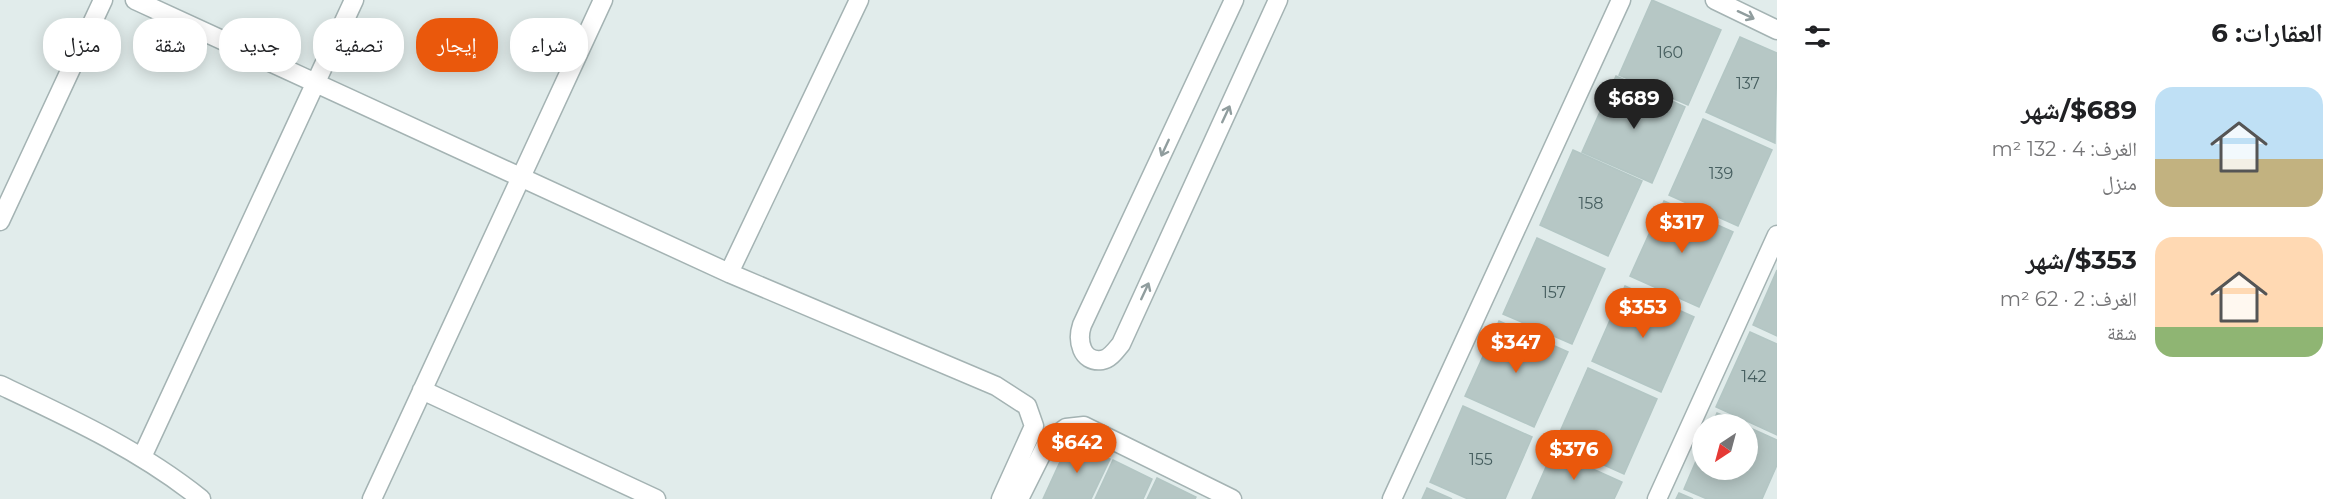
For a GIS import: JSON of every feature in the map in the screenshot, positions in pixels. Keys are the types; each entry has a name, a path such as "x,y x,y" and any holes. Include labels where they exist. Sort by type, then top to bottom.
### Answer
{"street":[{"path":"0,221 103,0"},
{"path":"135,0 729,273 996,386 1027,406 1034,426 1001,499"},
{"path":"142,457 354,0"},
{"path":"372,499 603,0"},
{"path":"729,273 860,0"},
{"path":"1234,0 1082,326 1079,335 1080,345 1084,353 1092,359 1103,360 1111,356 1120,345 1278,0"},
{"path":"1392,499 1621,0"},
{"path":"1715,0 1777,30"},
{"path":"1657,499 1777,235"},
{"path":"0,385 80,423 142,457 201,499"},
{"path":"422,390 656,499"},
{"path":"1019,499 1048,441 1066,428 1084,426 1232,499"}],"building":[{"path":"1652,0 1721,30 1688,105 1619,75"},
{"path":"1740,37 1777,53 1775,143 1706,112"},
{"path":"1616,76 1685,107 1652,183 1582,152"},
{"path":"1703,119 1772,150 1738,226 1669,195"},
{"path":"1573,150 1642,181 1608,256 1540,225"},
{"path":"1664,201 1733,232 1699,307 1630,276"},
{"path":"1537,238 1605,269 1572,344 1503,314"},
{"path":"1777,270 1777,336 1753,325"},
{"path":"1625,286 1694,317 1661,392 1592,361"},
{"path":"1499,321 1568,352 1534,427 1465,396"},
{"path":"1750,332 1777,344 1777,435 1758,426 1758,414 1731,414 1716,407"},
{"path":"1588,368 1657,399 1624,474 1555,443"},
{"path":"1463,406 1532,437 1505,499 1468,499 1430,482"},
{"path":"1758,431 1777,440 1777,465 1762,499 1707,499 1684,489 1692,470 1692,480 1758,480"},
{"path":"1070,440 1110,459 1091,499 1043,499"},
{"path":"1553,451 1622,482 1614,499 1532,499"},
{"path":"1113,460 1152,479 1143,499 1095,499"},
{"path":"1157,478 1196,497 1195,499 1147,499"},
{"path":"1427,488 1452,499 1422,499"},
{"path":"1679,493 1693,499 1676,499"}]}
